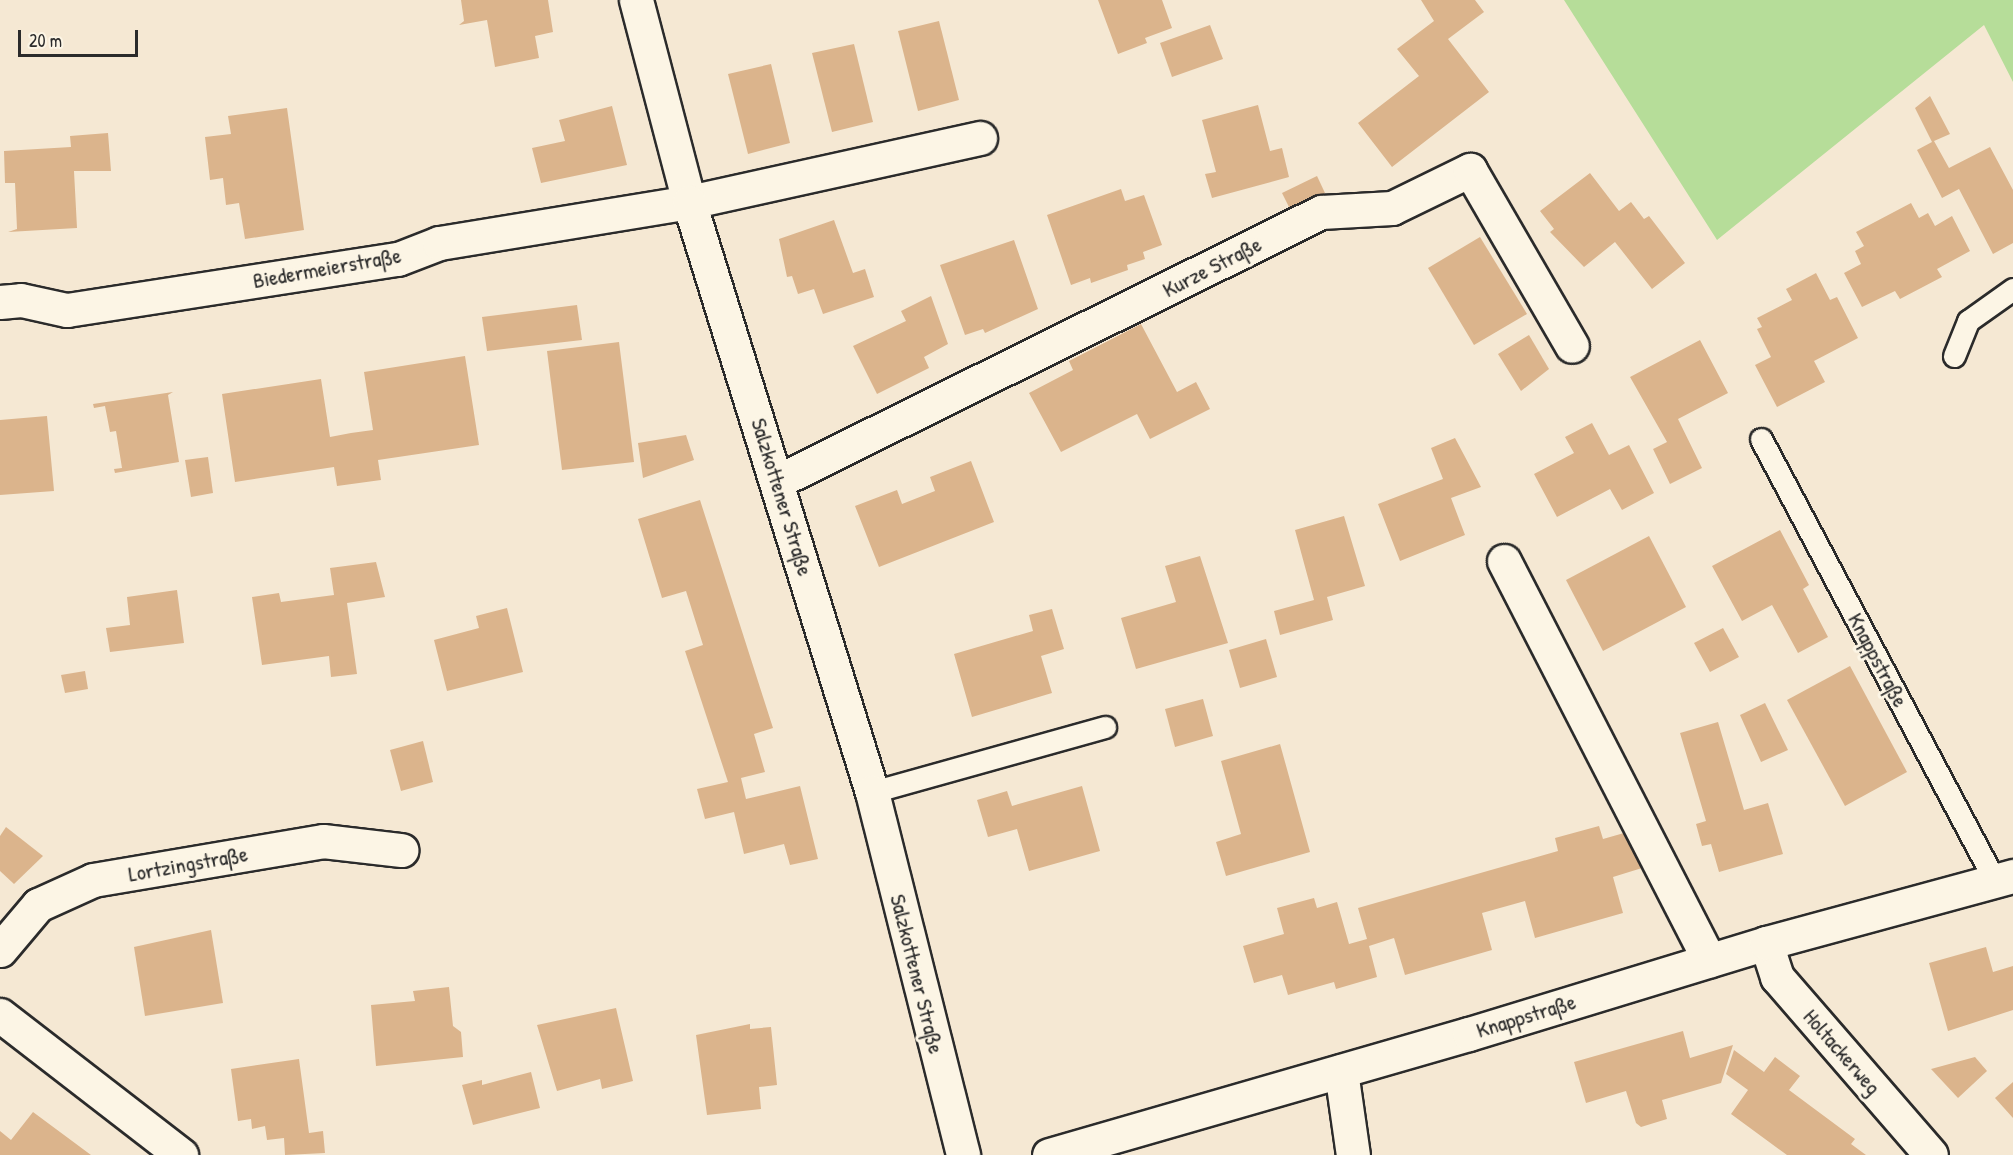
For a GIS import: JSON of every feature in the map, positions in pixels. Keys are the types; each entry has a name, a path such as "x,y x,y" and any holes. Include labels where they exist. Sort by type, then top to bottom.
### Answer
{"street":[{"name":"Salzkottener Straße","path":"636,0 688,202 778,481 872,792 963,1155"},
{"path":"688,202 980,138"},
{"name":"Kurze Straße","path":"778,481 1322,212 1392,208 1470,170 1572,346"},
{"name":"Biedermeierstraße","path":"0,302 21,300 68,310 398,259 438,243 688,202"},
{"path":"1503,561 1709,960"},
{"name":"Lortzingstraße","path":"0,950 38,905 93,880 323,841 401,850"},
{"name":"Knappstraße","path":"1049,1155 1341,1071 1766,943 2004,878"},
{"name":"Holtackerweg","path":"1766,943 1776,976 1931,1155"},
{"path":"0,1015 181,1155"},
{"path":"1341,1071 1353,1155"}],"lane":[{"path":"1954,356 1968,321 2013,289"},
{"name":"Knappstraße","path":"1761,439 2004,878"},
{"path":"872,792 1105,727"}],"green space":[{"path":"1564,0 2013,0 2013,82 1984,25 1717,240"}],"building":[{"path":"461,0 548,0 553,32 535,36 539,58 495,67 487,20 459,25 464,21"},
{"path":"1098,0 1162,0 1172,28 1145,38 1147,43 1118,54"},
{"path":"1421,0 1475,0 1484,12 1448,39 1489,92 1392,167 1358,123 1419,76 1397,49 1434,21"},
{"path":"939,21 959,100 918,111 898,31"},
{"path":"1210,25 1223,59 1172,77 1160,43"},
{"path":"854,44 873,122 832,132 812,53"},
{"path":"771,64 790,143 748,154 728,74"},
{"path":"1930,96 1950,134 1934,141 1949,168 1990,147 2013,190 2013,243 1993,254 1959,189 1942,198 1917,150 1932,142 1915,108"},
{"path":"1258,105 1270,151 1282,148 1289,177 1212,198 1205,174 1216,172 1202,120"},
{"path":"612,106 627,165 541,183 532,148 565,141 559,120"},
{"path":"287,108 304,230 245,239 239,203 226,205 223,178 210,180 205,137 231,134 228,116"},
{"path":"108,133 111,171 74,171 77,228 8,232 17,229 15,183 5,183 4,151 71,147 70,136"},
{"path":"1590,173 1619,211 1631,202 1644,219 1649,216 1685,263 1652,289 1615,242 1584,267 1550,232 1554,229 1540,211"},
{"path":"1317,176 1325,193 1291,211 1282,193"},
{"path":"1121,189 1125,201 1144,195 1162,245 1143,252 1145,259 1127,265 1128,270 1091,283 1090,278 1071,285 1047,215"},
{"path":"1911,203 1919,218 1928,213 1935,226 1952,216 1970,251 1937,269 1942,277 1900,299 1895,291 1862,307 1844,273 1861,264 1855,251 1864,246 1856,232"},
{"path":"834,220 853,273 865,269 874,297 823,314 814,289 798,294 792,276 787,277 779,239"},
{"path":"1480,237 1527,314 1474,345 1428,268"},
{"path":"1014,240 1038,309 985,333 983,329 965,335 940,265"},
{"path":"1816,273 1830,300 1837,297 1858,338 1814,361 1825,382 1777,407 1755,365 1771,357 1757,329 1762,327 1757,318 1792,300 1786,289"},
{"path":"931,296 948,344 924,357 929,368 877,394 853,346 906,321 901,311"},
{"path":"577,305 582,340 487,351 482,317"},
{"path":"1141,324 1177,392 1196,382 1210,409 1150,439 1137,414 1061,452 1029,393 1073,370 1069,361"},
{"path":"1529,335 1549,369 1521,391 1498,354"},
{"path":"1700,340 1728,393 1678,419 1702,468 1670,484 1653,449 1667,442 1630,377"},
{"path":"619,342 634,462 562,470 547,351"},
{"path":"465,356 479,445 378,460 381,480 337,486 334,467 235,482 222,394 321,379 330,437 373,430 364,372"},
{"path":"173,392 168,395 179,462 115,473 114,469 122,468 116,431 110,432 105,406 94,408 93,404"},
{"path":"47,416 54,491 0,495 0,420"},
{"path":"1592,423 1609,455 1629,445 1654,493 1622,510 1610,489 1557,517 1534,474 1574,453 1565,437"},
{"path":"686,435 694,460 643,478 638,443"},
{"path":"1455,438 1481,487 1451,498 1465,535 1400,561 1378,504 1443,479 1431,448"},
{"path":"208,457 213,493 191,497 185,460"},
{"path":"971,461 994,522 879,567 855,506 897,490 902,504 935,491 930,477"},
{"path":"700,500 773,728 754,734 765,772 741,778 746,799 800,786 818,859 790,865 784,844 744,854 734,812 705,819 697,789 728,782 685,651 703,645 686,591 662,598 638,519"},
{"path":"1344,516 1365,586 1327,597 1333,620 1280,635 1274,611 1314,600 1295,530"},
{"path":"1780,530 1809,585 1803,589 1828,637 1798,653 1772,605 1742,621 1712,566"},
{"path":"1649,536 1686,607 1603,651 1566,580"},
{"path":"1200,556 1228,643 1136,669 1121,618 1176,602 1165,566"},
{"path":"376,562 385,597 347,603 357,674 331,677 329,656 262,665 252,597 279,593 281,602 334,595 330,568"},
{"path":"177,590 184,643 110,652 106,628 130,625 127,597"},
{"path":"507,608 523,672 447,691 434,640 479,628 476,616"},
{"path":"1052,609 1064,649 1041,656 1052,693 972,717 954,654 1033,631 1029,615"},
{"path":"1723,628 1739,657 1710,672 1694,643"},
{"path":"1266,639 1277,677 1240,688 1229,650"},
{"path":"1850,666 1907,772 1845,806 1787,700"},
{"path":"85,671 88,689 65,693 61,675"},
{"path":"1203,699 1213,736 1175,747 1165,709"},
{"path":"1765,703 1788,750 1761,762 1740,715"},
{"path":"1718,722 1744,810 1768,803 1783,854 1719,872 1711,844 1702,846 1696,824 1706,821 1680,733"},
{"path":"423,741 433,782 401,791 390,750"},
{"path":"1280,744 1310,852 1226,876 1216,842 1241,834 1221,761"},
{"path":"1082,786 1100,851 1029,871 1017,829 988,837 977,800 1007,791 1012,806"},
{"path":"1599,826 1603,839 1624,833 1642,868 1613,877 1623,913 1535,938 1525,901 1482,913 1492,950 1405,975 1394,938 1369,946 1377,977 1336,989 1334,982 1288,995 1282,975 1254,983 1243,946 1284,934 1277,908 1314,898 1317,908 1337,902 1349,944 1367,939 1358,908 1558,851 1555,838"},
{"path":"6,827 43,856 14,884 0,871 0,836"},
{"path":"211,930 223,1003 145,1016 134,947"},
{"path":"1986,947 1993,972 2013,966 2013,1010 1948,1031 1929,963"},
{"path":"449,987 453,1026 461,1032 463,1057 376,1066 371,1005 415,1001 413,991"},
{"path":"616,1008 633,1081 602,1089 600,1079 557,1091 537,1025"},
{"path":"750,1024 750,1029 771,1027 777,1085 759,1087 761,1109 707,1115 696,1035"},
{"path":"1683,1031 1690,1058 1733,1045 1721,1083 1662,1100 1667,1119 1641,1127 1636,1123 1626,1091 1586,1103 1574,1062"},
{"path":"1734,1050 1764,1072 1775,1057 1800,1076 1789,1090 1855,1139 1851,1144 1866,1155 1787,1155 1731,1114 1748,1090 1726,1074"},
{"path":"1975,1057 1987,1071 1958,1098 1931,1069"},
{"path":"299,1059 309,1133 323,1131 325,1153 285,1155 284,1138 267,1140 265,1126 252,1129 251,1119 238,1121 231,1069"},
{"path":"531,1072 540,1108 473,1125 462,1085 482,1080 482,1085"},
{"path":"2013,1082 2013,1118 1995,1098"},
{"path":"33,1112 91,1155 0,1155 0,1131 11,1140"}]}
